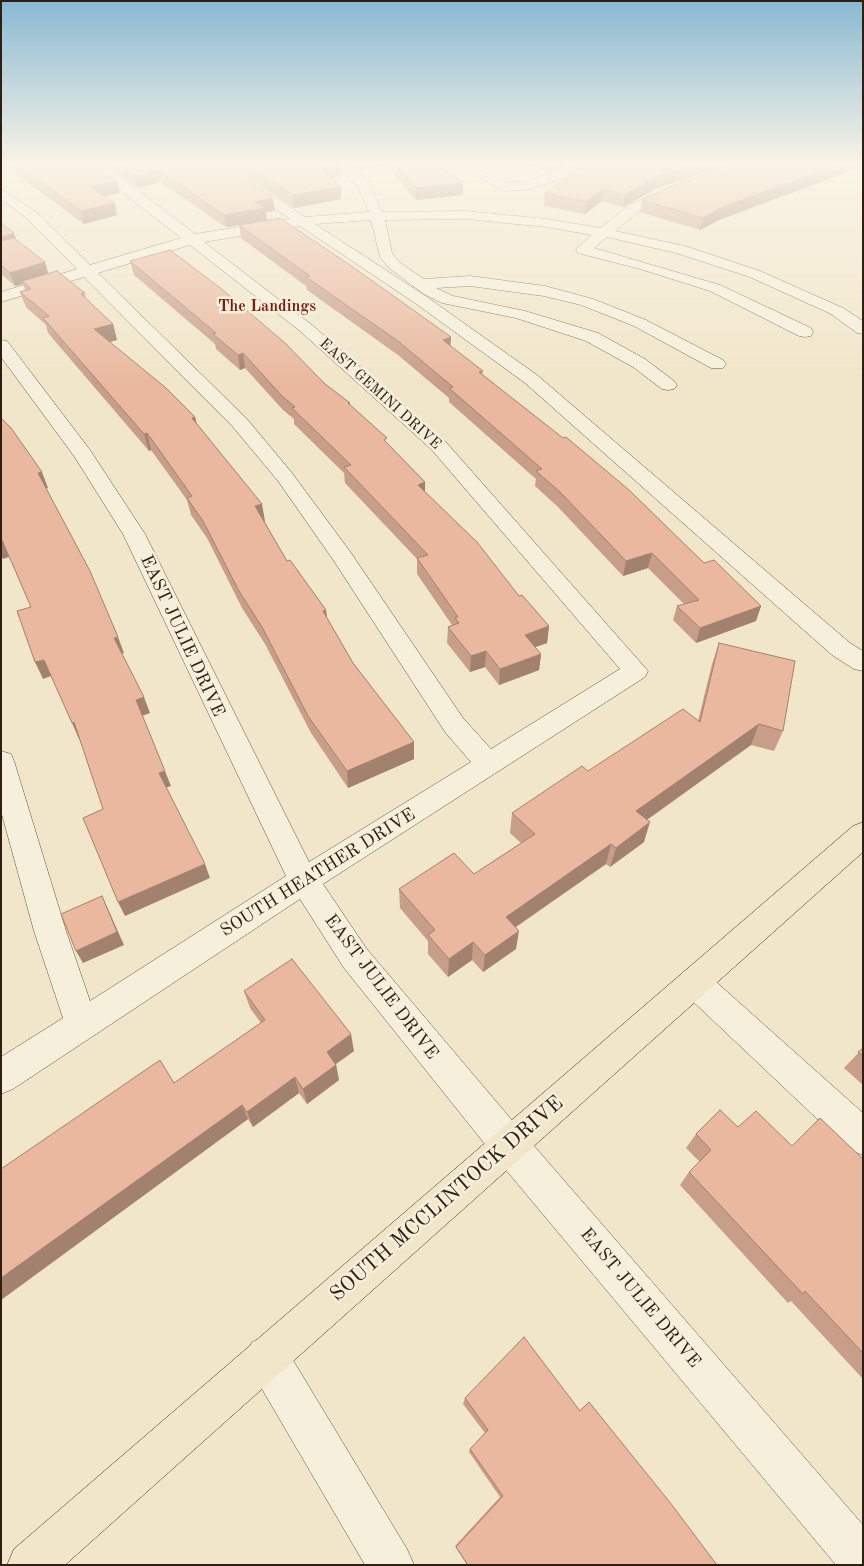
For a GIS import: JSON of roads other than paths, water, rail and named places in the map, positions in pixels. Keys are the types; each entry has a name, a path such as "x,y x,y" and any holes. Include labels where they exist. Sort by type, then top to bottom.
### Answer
{"main road":[{"name":"SOUTH MCCLINTOCK DRIVE","path":"30,1565 863,834"}],"street":[{"path":"52,236 240,423 285,477 343,558 454,725 488,765"},
{"name":"EAST GEMINI DRIVE","path":"188,236 306,328 438,445 636,671"},
{"path":"1,297 192,239 210,236"},
{"path":"325,236 474,337 531,379 840,649 863,663"},
{"path":"381,236 385,254 394,265 448,300 518,314 592,337 639,363 668,385"},
{"path":"602,236 584,250 645,266 715,288 805,332"},
{"path":"620,236 680,249 755,274 837,312 863,329"},
{"path":"421,284 470,281 545,291 587,302 640,323 717,364"},
{"name":"EAST JULIE DRIVE","path":"1,345 83,454 134,534 267,815 304,882 355,958 509,1145 863,1561"},
{"name":"SOUTH HEATHER DRIVE","path":"1,1076 636,671"},
{"path":"1,761 50,932 82,1025"},
{"path":"694,982 863,1137"},
{"path":"267,1357 391,1565"}],"district":[{"name":"The Landings","path":"267,307"}]}
